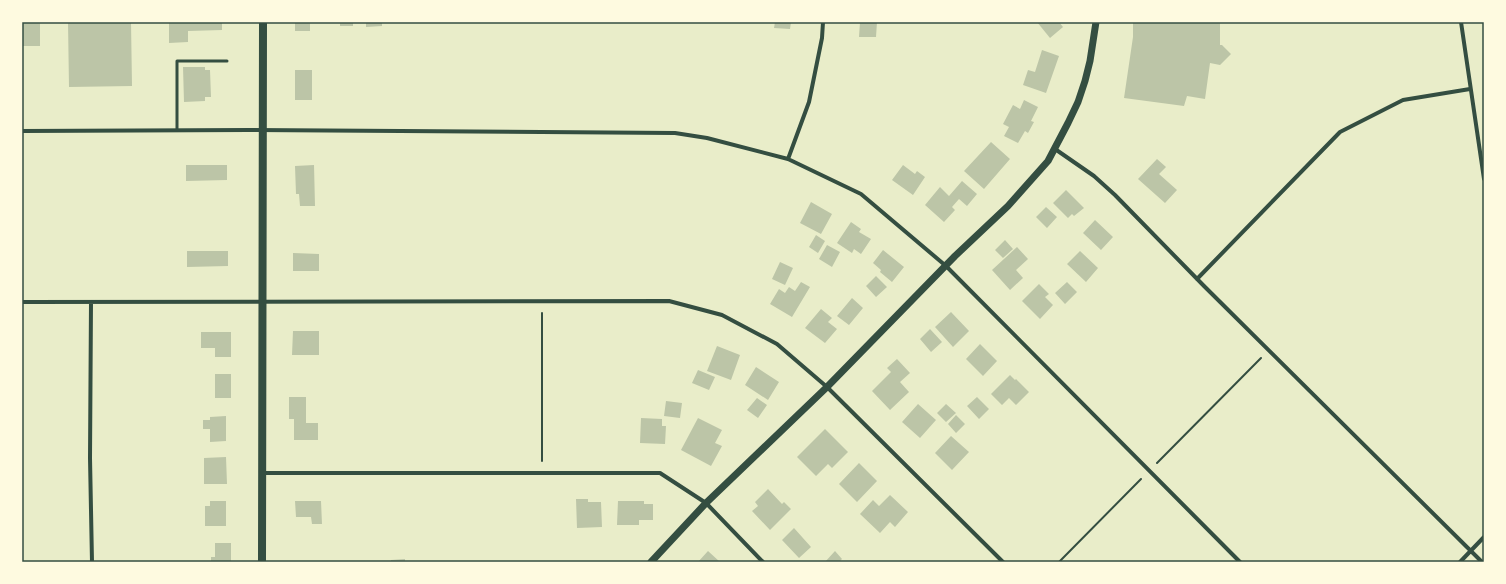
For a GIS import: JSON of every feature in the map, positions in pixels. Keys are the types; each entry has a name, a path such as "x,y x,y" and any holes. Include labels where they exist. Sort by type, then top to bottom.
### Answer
{"main road":[{"path":"262,562 261,302 263,22"}],"street":[{"path":"788,159 809,102 822,38 823,22"},
{"path":"651,562 706,503 827,386 1008,206 1048,161 1056,149 1078,102 1092,54 1096,22"},
{"path":"1461,22 1484,179"},
{"path":"1197,279 1340,132 1404,100 1470,89"},
{"path":"22,131 263,130 675,133 708,138 788,159 861,194 946,266 1240,562"},
{"path":"1056,149 1094,176 1115,195 1197,279 1482,562"},
{"path":"22,302 669,301 722,315 777,344 827,386 1003,562"},
{"path":"91,302 90,458 92,562"},
{"path":"262,473 660,473 706,503 763,562"},
{"path":"1460,562 1484,537"}],"lane":[{"path":"177,130 177,62 227,62"}],"path":[{"path":"542,313 542,461"},
{"path":"1157,463 1261,358"},
{"path":"1059,562 1141,479"}],"building":[{"path":"22,22 40,22 40,46 22,46"},
{"path":"68,22 131,22 132,86 69,87"},
{"path":"169,22 222,22 222,30 188,31 188,42 169,43"},
{"path":"295,22 310,22 310,31 295,31"},
{"path":"340,22 353,22 353,26 340,26"},
{"path":"366,22 382,22 382,26 366,27"},
{"path":"775,22 791,22 790,29 774,28"},
{"path":"860,22 877,22 876,37 859,37"},
{"path":"1037,22 1059,22 1063,27 1050,38"},
{"path":"1133,22 1220,22 1220,45 1222,45 1231,54 1220,65 1210,63 1205,99 1187,96 1184,106 1124,98 1133,37"},
{"path":"1042,50 1059,56 1046,93 1023,85 1028,70 1035,72"},
{"path":"183,67 205,67 205,70 210,70 211,97 205,97 205,101 184,102"},
{"path":"295,70 312,70 312,100 295,100"},
{"path":"1024,100 1038,107 1031,121 1034,122 1028,133 1025,131 1018,143 1004,136 1009,127 1003,124 1013,105 1020,109"},
{"path":"991,142 1010,159 984,189 964,171"},
{"path":"1157,159 1166,167 1159,174 1177,190 1165,203 1138,179"},
{"path":"186,165 227,165 227,180 186,181"},
{"path":"314,165 315,206 300,206 299,194 296,194 295,166"},
{"path":"903,165 915,174 917,171 925,177 913,195 892,180"},
{"path":"962,181 977,194 967,206 959,199 952,207 955,210 944,222 925,205 940,187 949,196"},
{"path":"1066,190 1084,208 1074,216 1072,214 1068,218 1053,203"},
{"path":"811,202 832,214 821,234 800,223"},
{"path":"1046,207 1057,217 1047,228 1036,217"},
{"path":"1095,220 1113,237 1101,250 1083,233"},
{"path":"851,222 861,229 859,232 871,239 861,254 854,249 852,253 837,243"},
{"path":"816,235 825,241 818,253 809,247"},
{"path":"1005,240 1013,249 1003,258 995,250"},
{"path":"827,245 840,252 832,267 819,259"},
{"path":"1017,247 1028,259 1016,270 1023,278 1010,290 992,270"},
{"path":"883,250 904,267 892,282 880,272 881,270 873,263"},
{"path":"187,251 228,251 228,266 187,267"},
{"path":"1080,251 1098,268 1086,282 1067,264"},
{"path":"293,253 319,254 319,271 293,271"},
{"path":"780,262 793,268 785,285 772,279"},
{"path":"876,276 887,287 876,297 866,286"},
{"path":"801,282 810,287 792,317 770,304 779,289 785,293 789,287 795,291"},
{"path":"1067,282 1077,292 1065,304 1055,293"},
{"path":"1039,284 1049,294 1045,297 1053,305 1040,319 1022,301"},
{"path":"852,298 863,308 849,325 837,316"},
{"path":"821,309 832,318 828,322 837,329 825,343 805,328"},
{"path":"951,312 969,331 953,347 935,327"},
{"path":"930,329 942,342 931,352 920,339"},
{"path":"293,331 319,331 319,355 292,355"},
{"path":"201,332 231,332 231,357 215,357 215,348 201,348"},
{"path":"980,344 997,361 983,376 966,359"},
{"path":"717,346 740,355 731,380 707,371"},
{"path":"897,359 910,373 900,382 909,392 890,410 872,391 891,372 887,368"},
{"path":"756,367 779,382 768,400 745,385"},
{"path":"698,370 715,377 709,390 692,383"},
{"path":"215,374 231,374 231,398 215,398"},
{"path":"1010,375 1029,392 1016,405 1009,398 1002,405 991,394"},
{"path":"289,397 306,397 306,423 318,423 318,440 294,440 294,419 289,419"},
{"path":"977,397 989,409 979,419 967,406"},
{"path":"757,398 767,405 758,418 747,410"},
{"path":"666,401 682,403 680,418 664,416"},
{"path":"918,404 936,420 920,438 902,422"},
{"path":"946,404 956,413 946,422 937,413"},
{"path":"956,415 965,424 956,433 948,424"},
{"path":"226,416 226,441 210,442 210,429 203,429 203,420 210,420 210,417"},
{"path":"641,418 662,419 662,426 666,426 665,444 640,443"},
{"path":"698,418 722,430 715,443 722,446 711,466 681,450"},
{"path":"825,429 848,452 832,468 828,464 816,476 797,457"},
{"path":"951,436 969,452 952,470 935,453"},
{"path":"226,457 227,484 204,484 204,458"},
{"path":"859,463 877,481 857,502 839,484"},
{"path":"768,489 782,504 784,502 791,509 770,530 752,511 758,506 755,502"},
{"path":"890,495 908,512 895,527 890,522 880,533 860,514 873,500 879,506"},
{"path":"576,499 588,499 588,502 601,502 602,527 577,528"},
{"path":"210,501 226,501 226,526 205,526 205,506 210,506"},
{"path":"295,501 321,501 322,524 312,524 311,517 296,517"},
{"path":"618,501 644,501 644,504 653,504 653,520 639,520 639,525 617,525"},
{"path":"794,528 811,547 799,558 782,540"},
{"path":"215,543 231,543 231,562 211,562 211,557 215,557"},
{"path":"708,551 720,562 698,562"},
{"path":"835,551 842,559 839,562 825,562"},
{"path":"405,559 405,562 391,562 391,560"}]}
